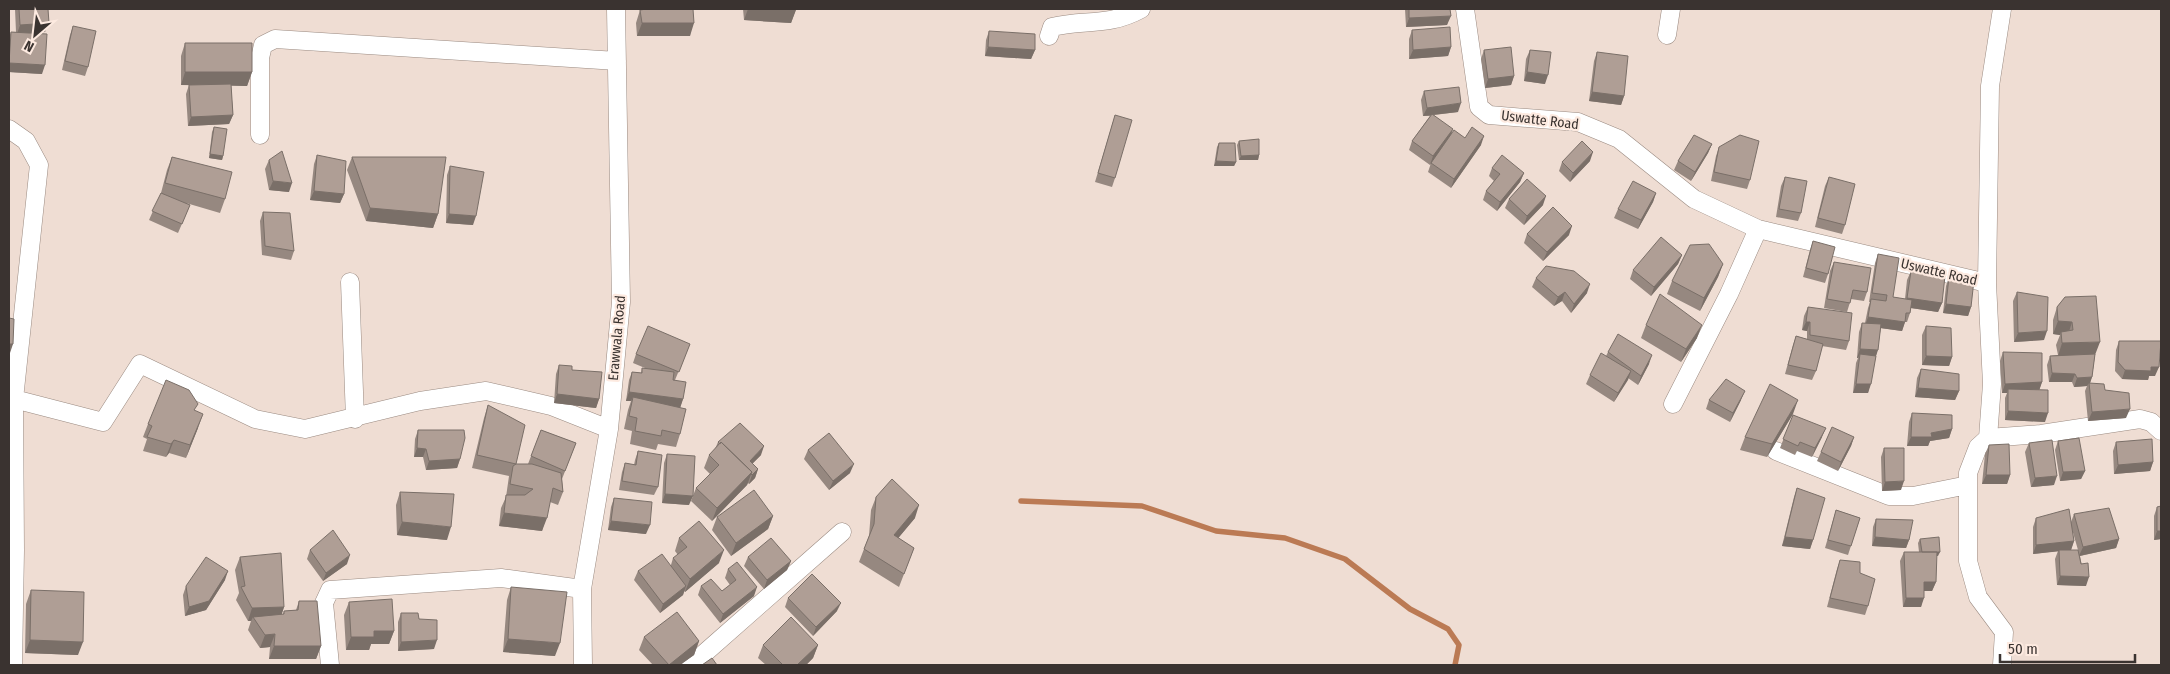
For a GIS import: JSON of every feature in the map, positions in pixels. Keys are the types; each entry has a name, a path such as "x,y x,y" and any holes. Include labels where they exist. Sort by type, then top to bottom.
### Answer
{"street":[{"name":"Erawwala Road","path":"583,665 582,589 609,429 621,302 616,9"},
{"path":"1050,36 1052,27 1070,23 1114,21 1141,9"},
{"name":"Uswatte Road","path":"1465,9 1479,107 1489,114 1578,122 1619,140 1694,199 1758,229 1987,284 1992,384 1988,438"},
{"path":"1667,35 1671,9"},
{"path":"1987,284 1990,86 2002,9"},
{"path":"260,135 260,58 263,45 275,39 617,61"},
{"path":"9,129 26,141 39,165 14,399 13,665"},
{"path":"1672,404 1729,294 1758,229"},
{"path":"350,282 356,419"},
{"path":"14,399 103,422 140,364 255,418 305,429 356,419 420,401 486,391 551,406 609,429"},
{"path":"2002,665 2004,632 1978,597 1968,561 1968,474 1978,447 1988,438 2040,434 2140,419 2151,422 2161,431"},
{"path":"1776,451 1889,496 1913,496 1968,485"},
{"path":"691,665 842,532"},
{"path":"330,665 324,603 330,590 500,578 582,589"}],"building":[{"path":"19,9 48,9 49,23 20,25"},
{"path":"693,9 694,23 642,23 640,10"},
{"path":"1409,9 1450,9 1451,16 1409,18"},
{"path":"73,26 96,31 88,67 65,61"},
{"path":"1450,27 1451,47 1413,50 1412,30"},
{"path":"989,31 1035,34 1035,50 988,47"},
{"path":"11,32 47,34 45,65 9,63"},
{"path":"185,43 252,43 252,72 185,72"},
{"path":"1511,47 1514,76 1488,79 1484,50"},
{"path":"1530,50 1551,52 1548,75 1527,72"},
{"path":"1597,52 1628,56 1624,96 1592,92"},
{"path":"231,84 233,115 191,117 189,85"},
{"path":"1459,87 1461,103 1427,108 1424,91"},
{"path":"1432,114 1453,129 1433,156 1412,141"},
{"path":"1115,115 1132,120 1115,178 1098,173"},
{"path":"214,127 227,129 223,156 210,154"},
{"path":"1472,127 1484,136 1454,179 1431,163 1454,130 1465,138"},
{"path":"1694,135 1712,144 1695,172 1678,161"},
{"path":"1740,135 1759,141 1750,180 1714,172 1719,147"},
{"path":"1259,139 1259,155 1241,156 1239,141"},
{"path":"1582,141 1593,152 1573,173 1562,162"},
{"path":"1219,143 1235,143 1236,162 1216,161"},
{"path":"282,151 292,183 273,181 269,160"},
{"path":"317,155 346,161 344,194 314,191"},
{"path":"1502,155 1524,173 1500,202 1486,191 1500,174 1492,168"},
{"path":"172,157 232,172 225,199 165,183"},
{"path":"352,157 446,157 438,214 370,208"},
{"path":"450,166 484,172 476,216 449,214"},
{"path":"1785,177 1807,181 1801,213 1779,209"},
{"path":"1829,177 1855,184 1845,225 1818,218"},
{"path":"1527,179 1546,196 1527,216 1509,199"},
{"path":"1633,181 1656,193 1641,220 1618,209"},
{"path":"161,193 190,205 182,224 152,211"},
{"path":"1553,207 1572,226 1547,252 1527,234"},
{"path":"263,212 290,213 294,251 265,246"},
{"path":"1661,237 1682,255 1654,287 1633,270"},
{"path":"1813,241 1835,247 1828,274 1806,268"},
{"path":"1709,244 1723,264 1704,298 1672,281 1690,245"},
{"path":"1878,254 1899,258 1893,297 1912,300 1910,313 1906,313 1905,322 1868,317 1871,299 1886,301 1887,295 1872,293"},
{"path":"1834,262 1871,268 1867,292 1853,290 1850,303 1827,299"},
{"path":"1546,266 1574,271 1590,284 1574,304 1565,292 1558,297 1536,278"},
{"path":"1911,271 1945,276 1942,303 1907,298"},
{"path":"1949,277 1974,280 1971,307 1946,304"},
{"path":"2017,292 2048,297 2047,331 2018,333"},
{"path":"1660,294 1702,325 1686,349 1646,325"},
{"path":"2096,296 2100,342 2062,343 2061,332 2073,330 2072,322 2058,321 2057,307 2065,297"},
{"path":"1808,307 1852,313 1849,341 1810,335 1810,322 1806,322"},
{"path":"9,318 14,319 13,344 9,344"},
{"path":"1862,323 1881,324 1878,350 1860,349"},
{"path":"648,326 690,344 679,372 636,354"},
{"path":"1926,326 1951,328 1952,357 1926,356"},
{"path":"1618,334 1652,355 1641,376 1608,352"},
{"path":"1796,336 1823,344 1816,371 1788,365"},
{"path":"2119,341 2161,341 2159,367 2151,367 2151,371 2125,370 2118,362"},
{"path":"2003,352 2042,353 2042,382 2005,384"},
{"path":"1601,353 1631,371 1618,393 1590,375"},
{"path":"1860,354 1876,356 1871,384 1856,384"},
{"path":"2095,354 2092,377 2077,378 2075,374 2052,373 2050,356"},
{"path":"559,365 572,366 572,370 602,372 599,399 557,394"},
{"path":"642,368 674,372 673,380 686,382 683,399 629,392 632,372 642,373"},
{"path":"1921,369 1959,374 1959,391 1918,388"},
{"path":"1726,379 1745,391 1733,413 1709,400"},
{"path":"166,380 189,390 198,404 194,410 203,414 190,445 174,440 171,444 147,437 152,426 148,424"},
{"path":"2089,383 2104,384 2105,390 2129,393 2130,409 2092,412"},
{"path":"1770,384 1798,400 1772,444 1745,437"},
{"path":"2008,389 2048,390 2048,413 2008,411"},
{"path":"633,397 686,409 680,434 662,430 661,436 635,431 637,418 629,416"},
{"path":"488,405 525,425 516,464 477,455"},
{"path":"1912,413 1952,415 1952,429 1931,433 1932,437 1911,437"},
{"path":"1793,415 1826,428 1815,448 1800,442 1798,446 1783,439"},
{"path":"740,423 764,446 750,461 758,469 752,475 752,472 721,442 720,444 718,442"},
{"path":"1832,427 1854,437 1841,462 1821,452"},
{"path":"418,430 464,430 465,438 460,459 429,461 426,449 417,448"},
{"path":"541,430 576,443 565,471 531,456"},
{"path":"829,433 854,464 833,481 808,450"},
{"path":"2079,438 2085,471 2063,472 2058,441"},
{"path":"2152,439 2153,462 2118,465 2116,442"},
{"path":"2052,440 2057,476 2035,478 2029,443"},
{"path":"721,442 752,472 717,508 696,488 719,465 709,455"},
{"path":"2009,444 2010,475 1986,475 1989,445"},
{"path":"1884,448 1904,448 1904,481 1885,482"},
{"path":"638,451 662,455 658,487 622,481 625,463 636,465"},
{"path":"667,454 695,456 693,496 665,494"},
{"path":"516,464 532,464 561,473 563,492 553,488 547,518 504,513 506,495 525,495 533,489 510,484 513,466"},
{"path":"892,479 919,505 894,535 914,548 904,574 864,549 874,524 876,497"},
{"path":"1797,488 1825,498 1813,540 1785,537"},
{"path":"754,490 773,516 736,543 717,517"},
{"path":"400,492 454,494 451,527 402,522"},
{"path":"614,498 652,502 650,525 611,521"},
{"path":"2161,506 2161,531 2157,531 2157,507"},
{"path":"2109,508 2119,539 2083,547 2074,514"},
{"path":"2069,509 2074,541 2036,545 2036,518"},
{"path":"1836,510 1860,518 1851,546 1828,540"},
{"path":"1876,519 1913,520 1909,540 1875,537"},
{"path":"699,521 724,550 690,579 673,558 687,547 679,538"},
{"path":"333,530 350,555 326,573 310,550"},
{"path":"1939,537 1940,552 1922,552 1920,539"},
{"path":"771,538 791,561 767,580 748,557"},
{"path":"2059,550 2078,550 2081,564 2088,563 2089,577 2060,576"},
{"path":"1904,552 1937,552 1936,582 1924,582 1924,598 1906,598"},
{"path":"281,553 284,607 252,608 241,587 245,586 240,557"},
{"path":"662,554 686,586 663,604 638,571"},
{"path":"206,557 228,571 209,601 189,607 186,586"},
{"path":"1840,560 1860,562 1860,573 1875,579 1868,606 1830,598"},
{"path":"737,562 757,587 723,614 701,586 711,579 722,591 736,580 728,569"},
{"path":"812,574 841,603 816,627 788,598"},
{"path":"511,587 567,592 560,643 508,639"},
{"path":"31,590 84,592 83,642 30,640"},
{"path":"392,599 394,631 374,631 374,637 351,637 349,602"},
{"path":"299,601 317,601 321,646 274,646 275,634 265,635 253,617 284,614 284,611 298,610"},
{"path":"677,612 699,641 669,665 644,637"},
{"path":"401,613 418,613 419,619 437,620 437,640 401,642"},
{"path":"791,617 818,645 797,665 783,665 763,645"},
{"path":"712,658 717,665 702,665"}],"waterway":[{"path":"1021,501 1142,506 1216,531 1285,538 1345,559 1410,609 1448,629 1459,645 1455,665"}]}
